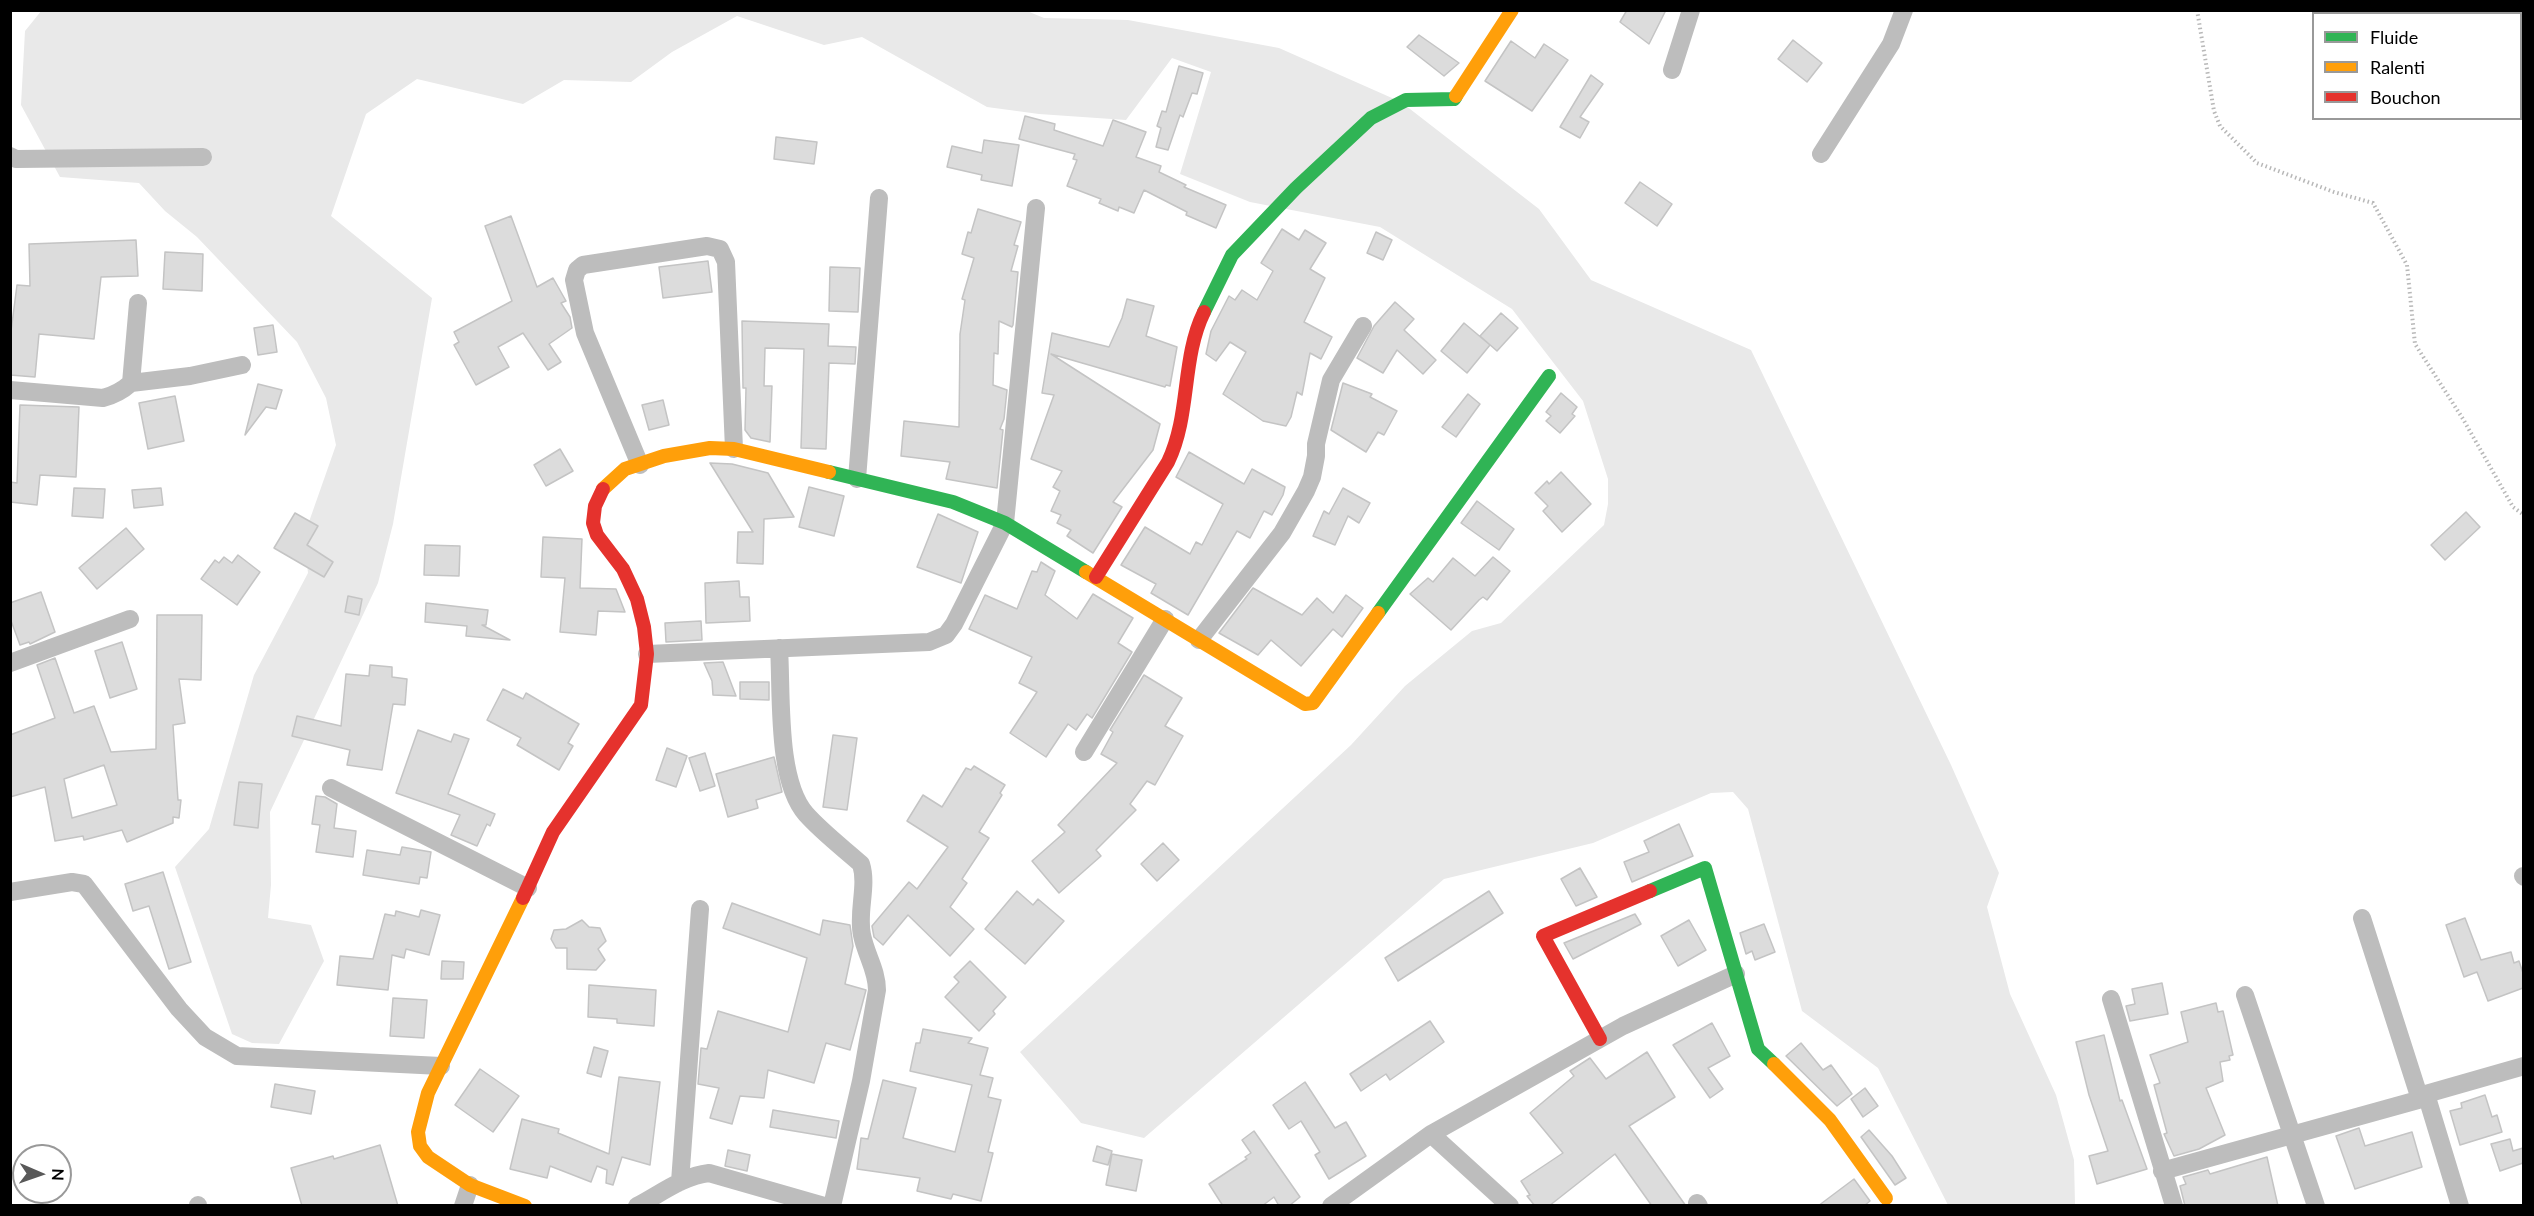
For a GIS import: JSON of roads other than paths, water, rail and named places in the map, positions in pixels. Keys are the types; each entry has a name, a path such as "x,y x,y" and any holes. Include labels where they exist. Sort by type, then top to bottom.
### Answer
{"street":[{"path":"1096,577 1168,462 1177,443 1190,356 1197,326 1232,255 1296,188 1371,118 1406,100 1454,99 1512,10"},
{"path":"1672,70 1691,10"},
{"path":"1821,154 1891,44 1904,10"},
{"path":"10,156 16,159 203,157"},
{"path":"857,479 879,198"},
{"path":"647,654 929,642 940,639 954,624 1005,524 1036,208"},
{"path":"640,465 585,333 574,280 577,270 583,265 706,246 720,249 726,262 734,449"},
{"path":"131,383 138,303"},
{"path":"1199,640 1282,533 1306,491 1312,477 1316,444 1331,380 1363,326"},
{"path":"10,390 103,398 115,395 131,383 190,376 242,365"},
{"path":"525,1206 470,1185 428,1157 420,1146 418,1132 428,1093 553,832 641,705 647,654 637,598 623,569 597,535 593,523 595,506 602,490 625,470 664,456 699,450 734,449 953,502 1005,524 1305,704 1313,703 1549,376"},
{"path":"10,663 130,619"},
{"path":"1084,752 1165,619"},
{"path":"779,648 786,767 791,785 806,814 861,864 864,873 860,918 862,937 877,976 861,1081 832,1206"},
{"path":"331,788 528,888"},
{"path":"1600,1039 1543,936 1705,868 1758,1049 1830,1120 1886,1198"},
{"path":"10,892 72,882 84,884 179,1009 205,1036 237,1056 441,1066"},
{"path":"680,1182 700,909"},
{"path":"2362,918 2421,1097 2460,1206"},
{"path":"1331,1206 1431,1134 1600,1039 1736,974"},
{"path":"2245,995 2316,1206"},
{"path":"2110,999 2174,1206"},
{"path":"2162,1171 2523,1066"},
{"path":"2421,1097 2451,1206"},
{"path":"1431,1134 1510,1206"},
{"path":"637,1206 680,1182 709,1173 824,1206"},
{"path":"463,1206 470,1185"}]}
